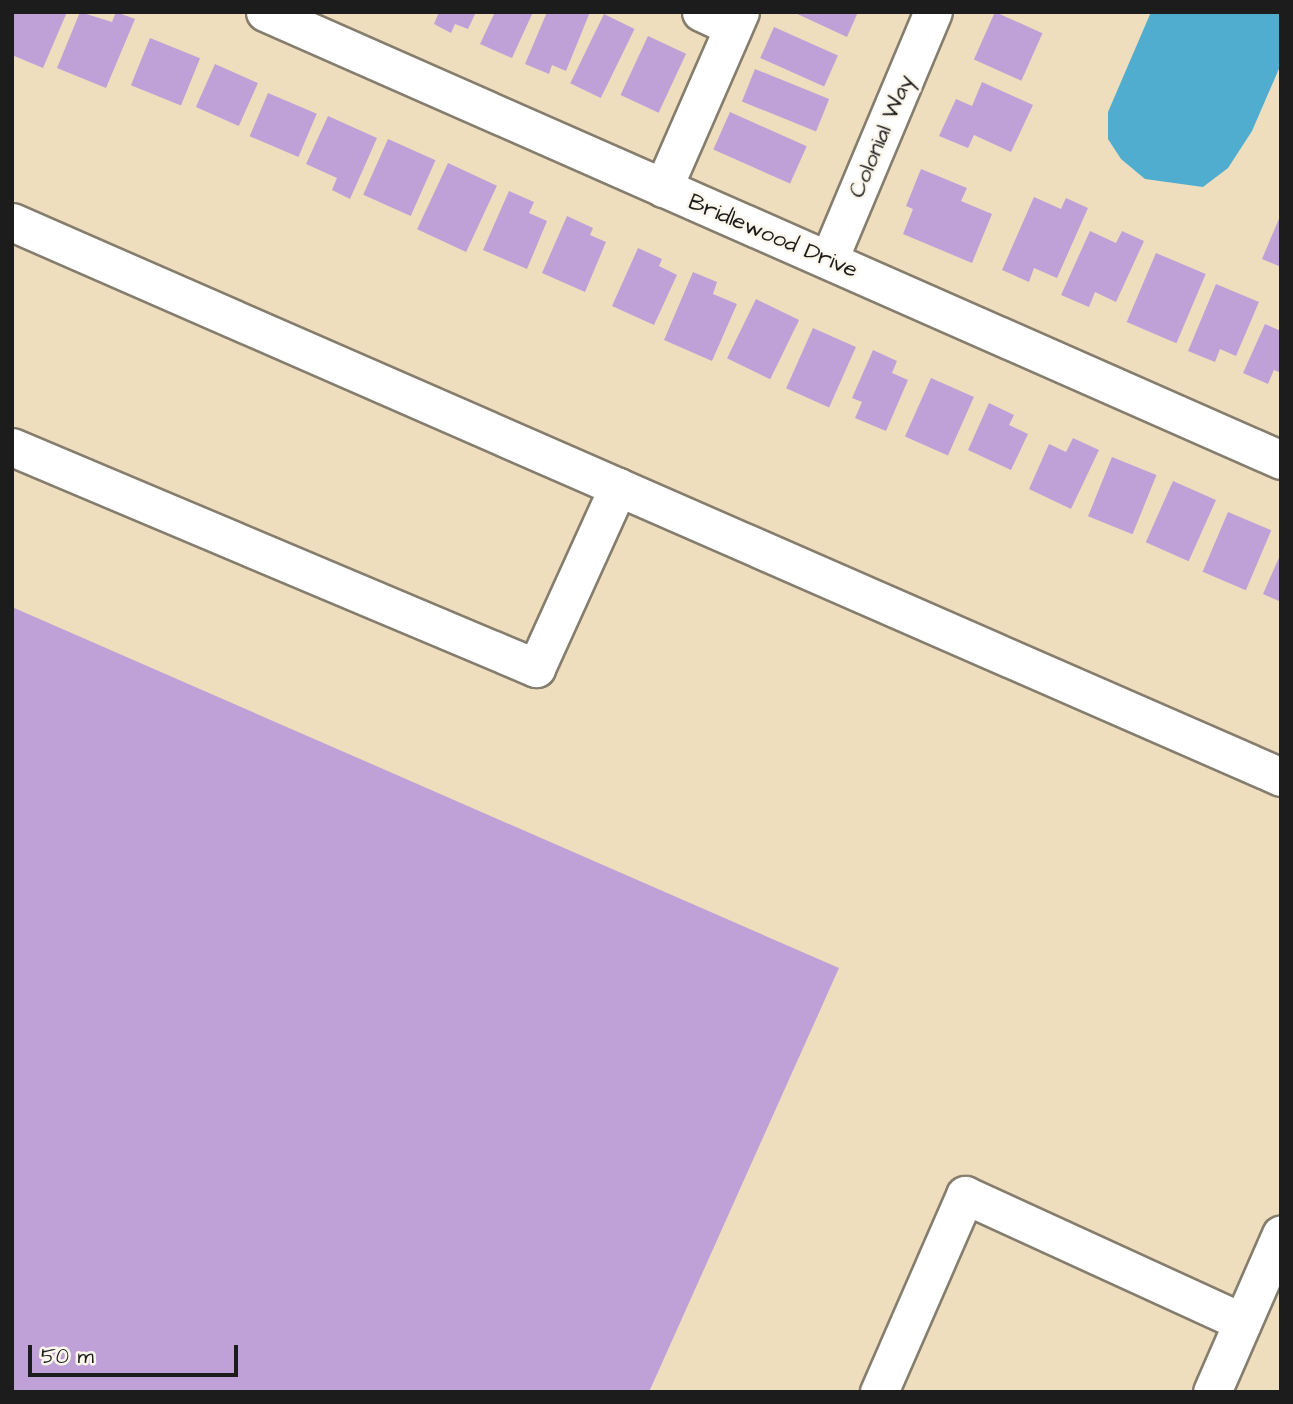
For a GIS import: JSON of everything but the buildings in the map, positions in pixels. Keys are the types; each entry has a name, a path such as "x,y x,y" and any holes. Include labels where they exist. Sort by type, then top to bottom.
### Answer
{"street":[{"name":"Bridlewood Drive","path":"265,12 1281,460"},
{"name":"Colonial Way","path":"830,259 933,12"},
{"path":"663,188 725,17"},
{"path":"12,222 1281,777"},
{"path":"12,447 536,668 618,487"},
{"path":"879,1392 965,1195 1242,1322"},
{"path":"1212,1392 1281,1234"}],"water":[{"path":"1151,12 1281,12 1281,64 1252,131 1228,168 1203,187 1145,179 1121,159 1108,139 1108,112"}]}
